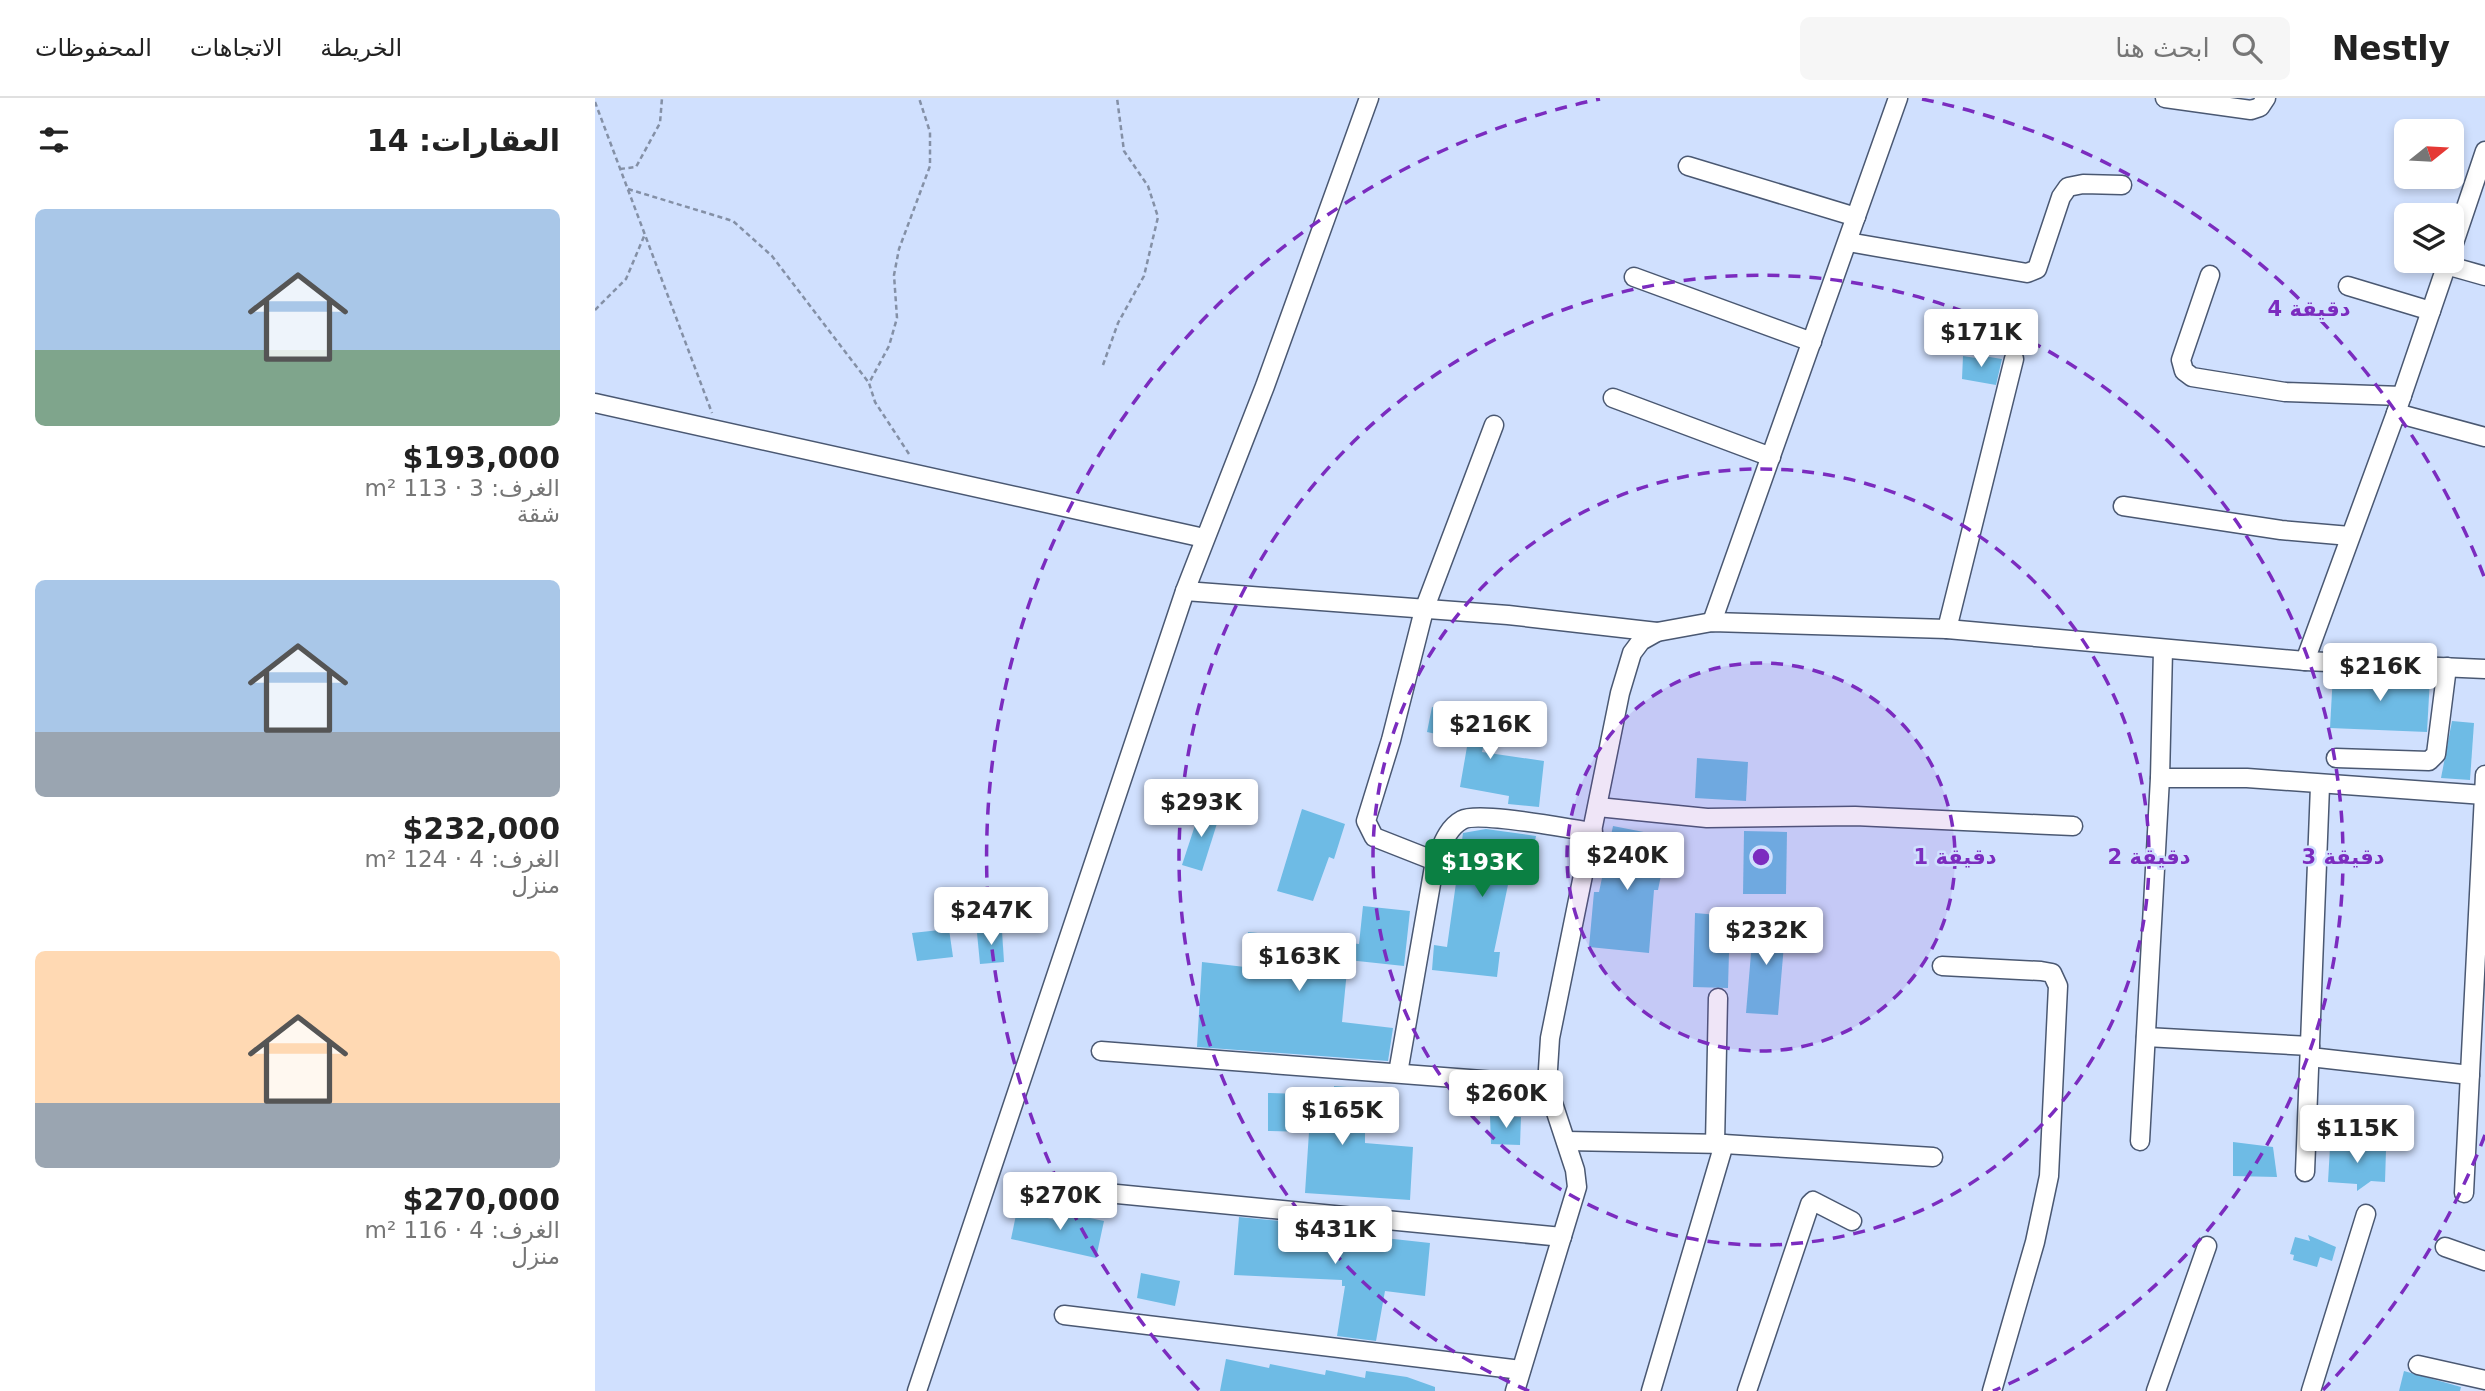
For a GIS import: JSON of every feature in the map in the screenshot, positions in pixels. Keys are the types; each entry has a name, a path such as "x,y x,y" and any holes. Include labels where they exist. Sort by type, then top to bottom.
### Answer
{"street":[{"path":"917,1391 1185,592 1265,386 1369,98"},
{"path":"2165,98 2251,110 2260,107 2266,98"},
{"path":"1712,622 1848,242 1895,99"},
{"path":"2464,213 2485,151"},
{"path":"1688,166 1856,217"},
{"path":"1848,242 2027,272 2037,269 2061,197 2069,187 2083,184 2122,185"},
{"path":"2464,266 2485,276"},
{"path":"2305,661 2399,405 2444,273"},
{"path":"2210,275 2181,360 2183,371 2192,377 2285,392 2399,405 2485,437"},
{"path":"1634,276 1812,342"},
{"path":"2348,286 2431,311"},
{"path":"1947,629 2014,359"},
{"path":"1613,398 1771,457"},
{"path":"595,403 1204,538"},
{"path":"1435,861 1374,837 1366,821 1391,740 1424,610 1494,425"},
{"path":"2123,506 2281,530 2350,536"},
{"path":"1185,592 1508,615 1657,632 1712,622 1947,629 2305,661 2485,669"},
{"path":"1515,1391 1577,1187 1566,1141 1547,1085 1550,1038 1620,693 1632,653 1641,641 1657,632"},
{"path":"2140,1141 2160,778 2163,650"},
{"path":"2336,758 2429,761 2436,754 2447,667"},
{"path":"2464,1193 2485,775"},
{"path":"2160,778 2247,778 2320,786 2484,795"},
{"path":"2305,1172 2320,786"},
{"path":"1598,807 1707,818 1855,816 2073,826"},
{"path":"1398,1073 1435,861 1449,830 1463,819 1485,817 1593,832"},
{"path":"1942,966 2041,971 2052,973 2058,986 2049,1176 2035,1242 1992,1391"},
{"path":"1651,1391 1720,1144 1718,998"},
{"path":"2146,1037 2310,1052 2470,1075"},
{"path":"1101,1051 1547,1085"},
{"path":"1566,1141 1720,1144 1933,1157"},
{"path":"1055,1188 1562,1237"},
{"path":"1747,1391 1810,1204 1813,1201 1852,1221"},
{"path":"2311,1391 2366,1214"},
{"path":"2156,1391 2207,1246"},
{"path":"2445,1247 2485,1261"},
{"path":"1064,1315 1521,1370"},
{"path":"2418,1365 2485,1380"}],"path":[{"path":"620,169 636,167 660,123 662,98"},
{"path":"869,383 889,346 897,318 894,275 899,249 930,166 930,132 919,98"},
{"path":"1103,365 1118,323 1144,276 1158,217 1148,186 1124,151 1117,98"},
{"path":"595,102 719,430"},
{"path":"628,189 733,221 772,256 869,383 875,402 894,436 925,476"},
{"path":"595,310 626,279 645,234"}],"building":[{"path":"1977,355 2002,359 1996,385 1962,379 1963,356 1976,358"},
{"path":"2333,674 2430,678 2427,732 2330,728"},
{"path":"1432,707 1489,720 1482,752 1544,761 1539,807 1508,804 1509,796 1460,787 1468,741 1427,732"},
{"path":"2452,721 2474,723 2470,780 2441,778"},
{"path":"1697,758 1748,762 1746,801 1695,798"},
{"path":"1201,807 1220,814 1202,871 1182,865"},
{"path":"1302,809 1345,824 1334,859 1329,857 1313,901 1277,891"},
{"path":"1613,826 1654,834 1652,843 1667,846 1658,890 1654,890 1649,953 1589,947 1594,892 1599,892"},
{"path":"1486,829 1536,836 1527,883 1509,880 1494,952 1500,952 1497,977 1432,970 1434,945 1447,947 1463,833"},
{"path":"1744,831 1787,832 1786,894 1743,894"},
{"path":"1363,906 1410,911 1404,966 1348,960 1342,1022 1393,1028 1388,1061 1197,1047 1202,962 1245,967 1248,932 1359,944"},
{"path":"1695,913 1730,916 1728,988 1693,987"},
{"path":"1754,918 1786,921 1778,1015 1746,1013"},
{"path":"949,929 953,957 917,961 912,933"},
{"path":"1002,931 1004,962 980,964 977,933"},
{"path":"1334,1086 1347,1087 1347,1098 1365,1098 1365,1143 1413,1147 1410,1200 1305,1193 1309,1132 1268,1131 1268,1093 1334,1095"},
{"path":"1490,1116 1521,1117 1520,1145 1491,1144"},
{"path":"2359,1132 2362,1149 2386,1150 2385,1182 2371,1181 2357,1191 2357,1184 2328,1182 2330,1147 2352,1148"},
{"path":"2233,1142 2273,1147 2277,1177 2233,1176"},
{"path":"1017,1210 1055,1220 1057,1211 1104,1221 1096,1258 1011,1239"},
{"path":"1239,1217 1322,1225 1321,1231 1430,1243 1425,1296 1385,1291 1376,1341 1337,1336 1345,1286 1342,1286 1342,1280 1234,1275"},
{"path":"2308,1235 2336,1247 2332,1261 2320,1257 2317,1267 2293,1260 2294,1255 2290,1254 2295,1237 2310,1241"},
{"path":"1141,1273 1180,1281 1175,1306 1137,1298"},
{"path":"1226,1359 1325,1375 1326,1370 1365,1378 1366,1371 1407,1377 1435,1387 1435,1391 1220,1391"},
{"path":"2404,1371 2461,1387 2460,1391 2399,1391"}]}
